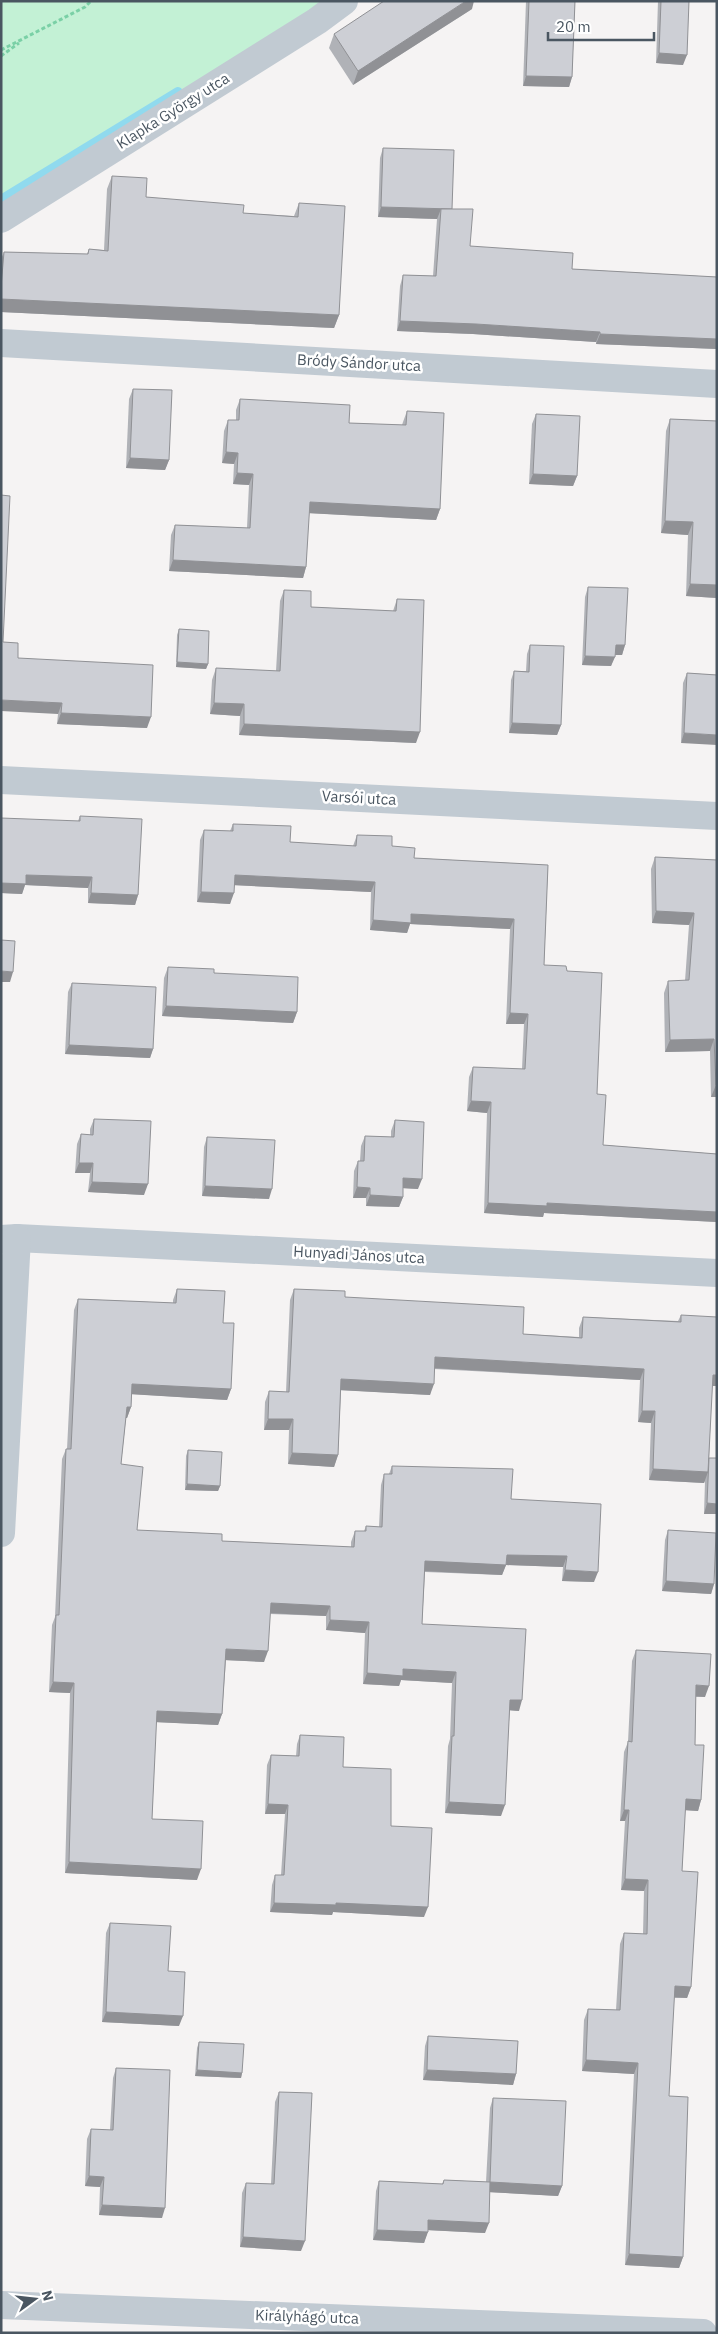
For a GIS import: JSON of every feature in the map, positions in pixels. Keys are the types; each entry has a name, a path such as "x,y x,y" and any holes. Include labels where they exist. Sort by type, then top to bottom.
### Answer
{"street":[{"name":"Klapka György utca","path":"1,219 309,26 344,1"},
{"name":"Bródy Sándor utca","path":"1,343 717,384"},
{"name":"Varsói utca","path":"1,780 717,816"},
{"name":"Hunyadi János utca","path":"9,1238 717,1273"},
{"path":"1,1533 9,1238"},
{"name":"Királyhágó utca","path":"1,2305 703,2333"}],"path":[{"path":"1,50 85,7 91,1"},
{"path":"1,56 28,37"}],"green space":[{"path":"1,1 331,1 1,207"}],"building":[{"path":"384,1 466,1 358,71 334,34"},
{"path":"529,1 575,1 572,77 526,76"},
{"path":"661,1 689,1 687,55 659,53"},
{"path":"383,148 454,150 452,209 381,207"},
{"path":"112,176 147,178 146,197 244,205 243,213 298,217 299,203 345,206 339,315 1,299 4,252 88,254 89,249 108,251"},
{"path":"441,209 473,209 470,246 573,253 572,269 717,277 717,339 600,334 600,332 400,321 403,275 436,276"},
{"path":"133,389 172,390 169,460 130,458"},
{"path":"240,399 350,405 349,423 406,425 407,411 444,413 440,509 310,502 306,567 173,560 175,525 250,528 253,474 237,473 238,453 226,452 228,420 239,420"},
{"path":"536,414 580,416 577,476 533,474"},
{"path":"670,419 717,421 717,585 690,584 693,522 665,521"},
{"path":"1,495 10,496 3,642 18,643 18,658 153,665 151,717 61,713 62,703 1,700"},
{"path":"588,587 628,588 625,645 616,645 615,657 585,656"},
{"path":"284,590 311,591 311,607 396,611 397,599 424,600 420,732 244,724 244,704 214,703 216,668 280,671"},
{"path":"179,629 209,631 208,664 177,662"},
{"path":"530,645 564,646 561,725 512,723 514,671 529,672"},
{"path":"687,673 717,675 717,735 684,733"},
{"path":"80,816 142,819 138,895 91,893 92,877 26,875 26,884 1,883 1,818 80,821"},
{"path":"233,824 291,826 290,842 356,846 357,835 392,836 392,846 415,848 414,858 548,865 544,965 566,966 567,971 602,973 597,1094 606,1095 603,1145 717,1154 717,1212 547,1203 547,1206 488,1203 491,1102 471,1101 473,1067 525,1069 528,1014 510,1013 514,919 411,914 411,923 373,920 375,882 235,875 234,893 201,892 204,830 233,831"},
{"path":"655,857 717,860 717,1085 714,1039 670,1040 668,981 689,980 694,913 656,911"},
{"path":"1,940 15,941 13,972 1,971"},
{"path":"168,967 214,969 214,973 298,977 297,1012 166,1006"},
{"path":"72,983 156,987 153,1049 69,1045"},
{"path":"94,1119 151,1121 148,1184 92,1182 93,1163 79,1163 81,1134 93,1135"},
{"path":"395,1120 424,1122 422,1179 403,1178 403,1197 370,1195 370,1188 357,1187 358,1161 364,1161 365,1136 394,1137"},
{"path":"207,1137 275,1140 272,1189 205,1186"},
{"path":"177,1289 225,1291 223,1323 234,1323 231,1389 132,1384 131,1407 127,1407 121,1464 143,1467 137,1530 222,1534 222,1541 354,1547 355,1531 366,1531 366,1526 382,1527 384,1474 392,1474 392,1466 513,1469 511,1499 601,1504 598,1572 565,1570 567,1556 507,1555 506,1565 425,1561 422,1624 526,1629 522,1700 510,1700 505,1805 449,1802 456,1672 403,1669 403,1676 367,1673 369,1622 330,1620 330,1606 271,1603 268,1651 226,1649 222,1714 157,1711 152,1819 203,1821 201,1869 69,1862 74,1683 53,1682 56,1615 59,1615 66,1449 71,1449 78,1299 176,1303"},
{"path":"294,1289 345,1291 345,1297 524,1307 523,1334 582,1338 583,1317 681,1322 681,1315 717,1317 717,1375 713,1375 708,1472 653,1469 655,1411 642,1411 644,1369 435,1357 434,1384 341,1379 338,1455 292,1453 293,1419 268,1419 269,1391 289,1392"},
{"path":"188,1450 222,1452 220,1486 187,1484"},
{"path":"709,1458 717,1458 717,1504 707,1503"},
{"path":"668,1530 716,1533 714,1584 666,1581"},
{"path":"636,1650 711,1654 709,1686 696,1685 695,1745 704,1745 701,1800 686,1799 682,1871 698,1872 691,1987 675,1986 669,2096 688,2097 683,2257 629,2254 638,2063 586,2060 588,2009 620,2010 624,1933 647,1934 648,1880 625,1879 629,1810 624,1810 628,1741 632,1742"},
{"path":"300,1735 344,1737 343,1767 391,1769 391,1826 432,1828 428,1907 336,1903 336,1905 274,1903 275,1875 284,1875 288,1805 268,1804 271,1755 299,1756"},
{"path":"110,1923 171,1926 168,1971 185,1972 183,2016 106,2012"},
{"path":"428,2036 518,2041 516,2074 427,2070"},
{"path":"199,2042 244,2044 242,2073 197,2070"},
{"path":"116,2068 170,2070 165,2208 102,2205 104,2177 89,2176 91,2129 113,2130"},
{"path":"279,2092 312,2093 305,2241 243,2237 246,2183 274,2184"},
{"path":"493,2098 566,2101 562,2186 490,2182"},
{"path":"444,2180 490,2182 489,2223 428,2220 428,2232 377,2230 379,2181 443,2184"}],"waterway":[{"path":"1,200 178,92"}]}
